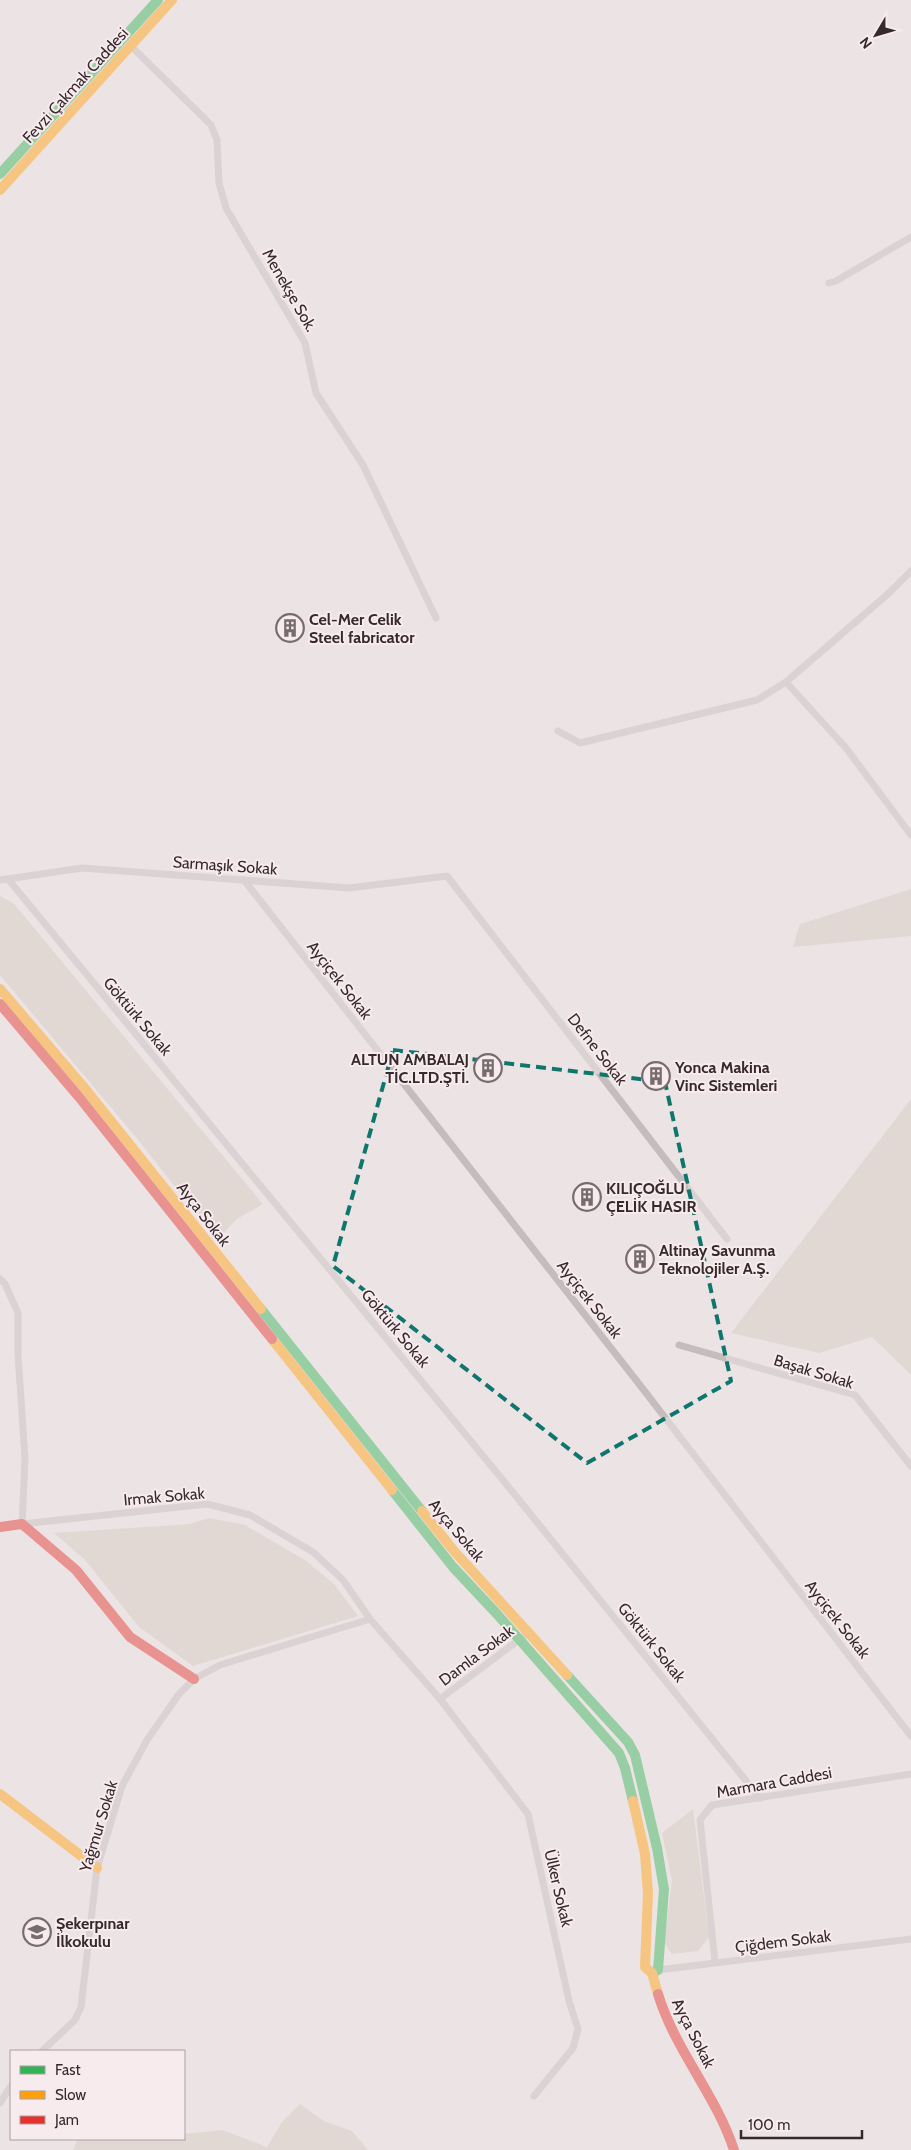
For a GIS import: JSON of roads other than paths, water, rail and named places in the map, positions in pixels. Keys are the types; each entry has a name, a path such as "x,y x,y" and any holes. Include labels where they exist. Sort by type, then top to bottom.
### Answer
{"street":[{"name":"Fevzi Çakmak Caddesi","path":"0,174 158,0"},
{"name":"Fevzi Çakmak Caddesi","path":"0,190 172,0"},
{"name":"Menekşe Sok.","path":"131,46 211,125 217,140 219,183 226,208 305,343 316,393 363,465 436,618"},
{"path":"829,283 836,281 911,237"},
{"path":"558,731 580,743 757,700 786,682 889,593 911,571"},
{"path":"786,682 846,748 911,835"},
{"name":"Sarmaşık Sokak","path":"2,880 82,868 349,888 447,876"},
{"name":"Defne Sokak","path":"447,876 727,1239"},
{"name":"Göktürk Sokak","path":"2,880 507,1484 760,1798"},
{"name":"Ayçiçek Sokak","path":"244,880 636,1380 911,1736"},
{"name":"Ayça Sokak","path":"0,989 87,1090 524,1637"},
{"name":"Ayça Sokak","path":"0,1004 79,1097 452,1567 628,1742 635,1755 657,1848 664,1889 655,1972 665,2016 726,2126 734,2150"},
{"path":"0,1279 5,1284 18,1313 18,1354 25,1459 22,1524"},
{"path":"236,1296 245,1290"},
{"name":"Başak Sokak","path":"679,1346 855,1396 911,1466"},
{"name":"Irmak Sokak","path":"22,1524 207,1504 250,1515 313,1552 343,1580 370,1619 440,1699"},
{"path":"0,1527 22,1524 76,1570 130,1638 194,1679"},
{"name":"Yağmur Sokak","path":"43,2050 75,2020 81,2007 97,1868 122,1786 146,1740 179,1694 194,1679 220,1665 370,1619"},
{"path":"524,1637 619,1753 625,1768 645,1854 648,1893 645,1966 655,1972"},
{"name":"Damla Sokak","path":"440,1699 524,1637"},
{"name":"Ülker Sokak","path":"440,1699 528,1814 569,2001 578,2029 573,2048 534,2096"},
{"name":"Marmara Caddesi","path":"715,1962 700,1820 712,1805 911,1774"},
{"path":"0,1794 97,1868"},
{"name":"Çiğdem Sokak","path":"655,1972 715,1962 911,1939"},
{"path":"0,2103 10,2088"}],"place":[{"name":"Cel-Mer Celik Steel fabricator","path":"290,628"},
{"name":"ALTUN AMBALAJ TİC.LTD.ŞTİ.","path":"488,1068"},
{"name":"Yonca Makina Vinc Sistemleri","path":"656,1076"},
{"name":"KILIÇOĞLU ÇELİK HASIR","path":"587,1197"},
{"name":"Altinay Savunma Teknolojiler A.Ş.","path":"640,1259"},
{"name":"Şekerpınar İlkokulu","path":"37,1932"}]}
